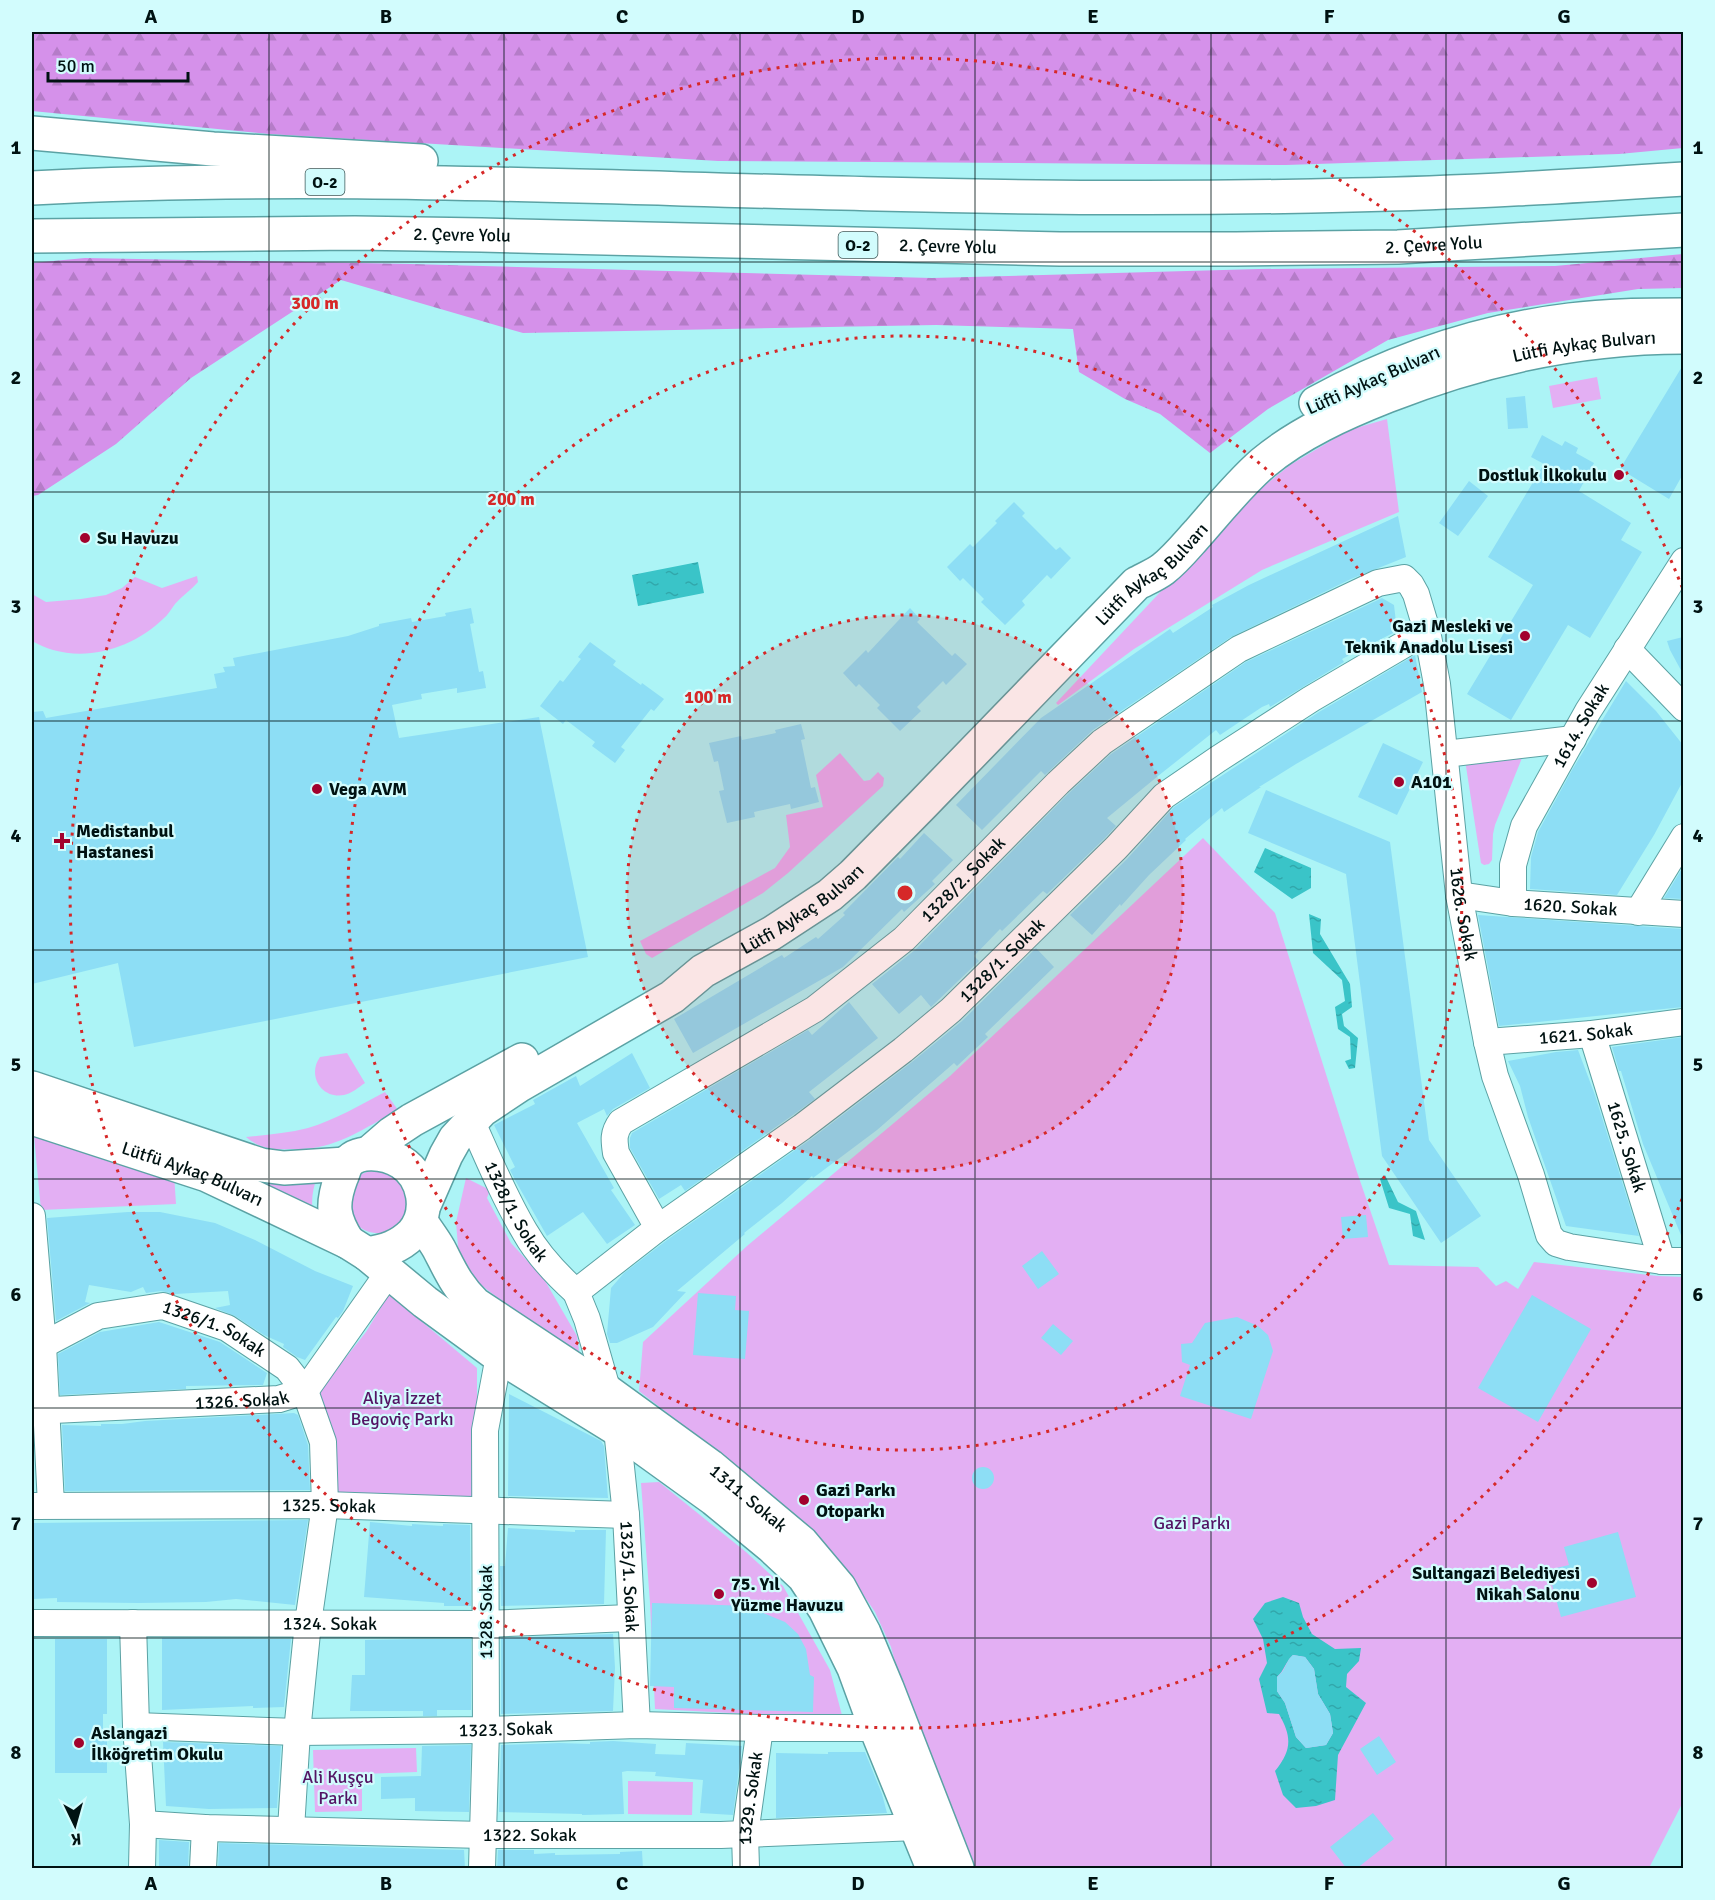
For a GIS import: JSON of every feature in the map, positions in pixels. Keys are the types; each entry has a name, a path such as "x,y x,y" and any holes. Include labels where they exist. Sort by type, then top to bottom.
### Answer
{"main road":[{"path":"32,133 213,149 554,170 618,187"},
{"name":"O-2","path":"32,188 227,181 407,182 881,194 1223,197 1352,195 1683,179"},
{"name":"2. Çevre Yolu","path":"32,236 435,234 1060,249 1212,249 1398,247 1683,230"},
{"path":"1528,326 1586,306 1683,296"},
{"name":"Lüfti Aykaç Bulvarı","path":"1136,585 1143,567 1154,552 1244,451 1277,425 1343,389 1447,346 1528,326 1601,317 1683,315"},
{"name":"Lütfi Aykaç Bulvarı","path":"423,1212 446,1155 455,1139 482,1110 672,997 703,971 802,915 830,895 853,875 1136,585 1164,568 1263,463 1286,446 1356,408 1419,383 1490,360 1581,343 1683,337"},
{"path":"1490,360 1560,356 1683,357"},
{"name":"Lütfi Aykaç Bulvarı","path":"358,1159 412,1120 661,983 703,971"},
{"name":"Lütfü Aykaç Bulvarı","path":"32,1088 261,1165 284,1168 358,1159"},
{"name":"Lütfü Aykaç Bulvarı","path":"32,1118 207,1175 368,1256"},
{"path":"382,1155 401,1162 413,1175 419,1185 423,1212 407,1238 395,1247 368,1256 336,1220 335,1195 358,1159 382,1155"},
{"name":"1311. Sokak","path":"423,1212 448,1269 460,1289 475,1304 608,1392 710,1466 802,1543 839,1587 875,1659 957,1869"},
{"name":"1311. Sokak","path":"368,1256 425,1302 499,1356 617,1429 714,1499 771,1546 804,1577 825,1609 854,1668 933,1869"}],"street":[{"name":"1614. Sokak","path":"1513,903 1513,865 1524,826 1588,711 1683,561"},
{"name":"1626. Sokak","path":"1404,578 1416,594 1437,684 1459,895 1487,1042 1495,1076 1531,1175 1549,1234 1556,1243 1569,1247 1672,1261"},
{"name":"1328/2. Sokak","path":"658,1228 616,1154 615,1131 621,1122 815,1009 904,939 1058,783 1102,742 1239,649 1378,582 1404,578"},
{"name":"1328/1. Sokak","path":"576,1292 658,1228 802,1127 903,1050 951,1010 1116,848 1164,796 1311,699 1426,631"},
{"path":"1627,649 1683,708"},
{"path":"1445,754 1573,739"},
{"path":"1638,912 1683,837"},
{"name":"1620. Sokak","path":"1459,895 1513,903 1683,914"},
{"name":"1621. Sokak","path":"1487,1042 1592,1034 1683,1022"},
{"name":"1625. Sokak","path":"1592,1034 1672,1261"},
{"name":"1328/1. Sokak","path":"471,1120 498,1181 526,1234 557,1274 576,1292 587,1319 608,1392"},
{"path":"32,1216 35,1280 43,1345 39,1410 41,1505"},
{"name":"1326. Sokak","path":"39,1410 279,1399 304,1391 368,1256"},
{"name":"1326/1. Sokak","path":"43,1345 98,1316 163,1305 227,1328 287,1368 304,1391 323,1442 325,1505 308,1623 297,1732 291,1829"},
{"name":"1328. Sokak","path":"482,1869 486,1730 485,1430 499,1356"},
{"name":"1325/1. Sokak","path":"617,1429 626,1515 637,1725"},
{"name":"1325. Sokak","path":"41,1505 325,1505 626,1515"},
{"name":"1324. Sokak","path":"32,1623 486,1624 630,1618"},
{"path":"133,1623 136,1726 143,1824 142,1869"},
{"name":"1323. Sokak","path":"136,1726 297,1732 486,1730 637,1725 876,1728"},
{"name":"1329. Sokak","path":"746,1869 745,1834 760,1728"},
{"name":"1322. Sokak","path":"143,1824 205,1828 483,1835 745,1834 917,1827"},
{"path":"203,1869 205,1828"}],"green space":[{"path":"32,32 1683,32 1683,148 1619,154 1286,165 718,161 269,134 32,111"},
{"path":"1683,254 1683,288 1638,289 1488,313 1388,340 1268,409 1210,453 1160,414 1125,399 1079,372 1073,329 936,325 523,333 341,280 191,378 116,444 38,495 32,496 32,263 85,258 932,278 1259,269 1555,266"},
{"path":"1597,377 1601,399 1553,408 1549,386"},
{"path":"1387,419 1399,512 1262,570 1134,649 1058,705 1056,703 1259,490 1290,465 1349,430"},
{"path":"197,576 198,582 165,617 152,629 126,644 83,654 53,650 32,641 32,594 46,602 81,599 106,595 122,588 135,577 162,588"},
{"path":"840,753 864,781 870,780 878,772 884,778 883,786 763,893 652,958 646,954 640,941 775,868 790,847 786,815 823,807 816,775"},
{"path":"1522,758 1495,825 1492,860 1489,864 1484,865 1481,863 1465,760"},
{"name":"Gazi Parkı","path":"1203,838 1275,913 1389,1265 1478,1267 1496,1286 1506,1281 1518,1289 1534,1262 1683,1277 1683,1802 1649,1868 972,1868 909,1713 891,1647 875,1612 845,1568 819,1538 761,1486 639,1391 643,1342 747,1246 950,1076"},
{"path":"347,1053 365,1083 347,1094 329,1093 318,1084 316,1064 320,1057"},
{"path":"385,1092 398,1110 357,1133 324,1146 301,1149 266,1148 246,1137 285,1133 318,1125"},
{"path":"34,1136 174,1174 176,1204 41,1210"},
{"path":"382,1169 400,1178 410,1206 396,1228 385,1233 378,1233 365,1230 354,1221 348,1191 357,1177 366,1172"},
{"path":"317,1176 312,1200 314,1215 238,1181"},
{"path":"466,1178 490,1190 487,1198 511,1243 544,1279 577,1336 580,1358 465,1272 459,1259 456,1222"},
{"name":"Aliya İzzet Begoviç Parkı","path":"389,1294 477,1368 477,1504 336,1498 337,1445 316,1395 366,1332"},
{"name":"75. Yıl Yüzme Havuzu","path":"659,1482 746,1552 783,1586 830,1670 843,1719 655,1709 641,1483"},
{"name":"Ali Kuşçu Parkı","path":"416,1748 417,1772 362,1774 362,1811 315,1812 313,1750"},
{"path":"628,1781 693,1782 692,1815 628,1814"}],"water":[{"path":"698,562 704,593 638,606 632,575"},
{"path":"1265,848 1311,868 1311,888 1292,899 1254,872"},
{"path":"1309,914 1321,919 1320,934 1350,984 1352,1007 1342,1014 1344,1026 1358,1038 1355,1068 1349,1069 1345,1061 1351,1059 1350,1037 1338,1029 1335,1007 1345,1001 1342,980 1313,953"},
{"path":"1385,1175 1398,1202 1416,1211 1425,1240 1413,1236 1410,1214 1389,1208 1380,1179"},
{"path":"1283,1597 1299,1603 1312,1634 1335,1649 1361,1648 1359,1661 1347,1674 1346,1687 1366,1703 1338,1755 1335,1800 1316,1806 1296,1808 1283,1795 1275,1771 1285,1756 1288,1737 1279,1714 1267,1713 1259,1679 1267,1663 1263,1639 1253,1619 1265,1603","holes":["1293,1655 1305,1657 1314,1669 1318,1694 1330,1714 1333,1733 1326,1745 1306,1748 1296,1737 1285,1703 1277,1691 1277,1677 1291,1657"]}],"building":[{"path":"1683,365 1683,474 1669,499 1620,469"},
{"path":"1525,396 1528,428 1508,429 1506,398"},
{"path":"1542,435 1562,446 1565,441 1578,448 1576,453 1594,463 1579,491 1631,523 1621,540 1642,552 1590,638 1568,625 1511,720 1467,694 1533,585 1488,557 1544,464 1531,457"},
{"path":"1469,481 1488,496 1458,536 1439,523"},
{"path":"1014,502 1025,513 1022,516 1056,550 1060,547 1071,558 1051,579 1047,575 1022,601 1025,605 1005,625 981,602 984,599 963,578 960,581 947,567 970,544 973,547"},
{"path":"1398,516 1406,557 1351,579 1231,637 1093,730 1045,775 1041,771 982,830 956,805 1041,718 1170,629 1173,633 1213,607 1212,605 1249,585"},
{"path":"1382,598 1394,605 1397,631 1342,659 1344,662 1270,707 1269,704 1262,707 1220,735 1216,730 1158,776 1107,818 1116,826 1105,838 1047,894 1043,891 1002,931 1000,929 974,956 979,961 931,1007 921,995 899,1014 872,984 915,950 1068,794 1111,754 1246,662"},
{"name":"Vega AVM","path":"471,608 474,623 470,624 479,672 483,671 486,688 457,693 457,688 421,694 422,699 392,705 399,738 539,717 588,957 134,1047 118,963 32,984 32,712 43,711 46,718 217,688 214,674 225,672 223,667 235,666 233,658 348,636 379,626 379,624 411,618 412,622 446,616 445,613"},
{"path":"910,608 920,619 917,622 952,656 955,653 967,664 946,685 943,681 917,707 921,711 900,731 877,708 880,705 859,684 856,687 843,673 866,650 868,653"},
{"path":"1683,637 1683,674 1667,641"},
{"path":"590,642 616,661 613,665 664,699 654,711 651,709 621,747 625,750 615,763 592,746 595,742 566,720 563,724 540,706 560,680 563,682 581,659 578,657"},
{"path":"1415,655 1422,692 1296,764 1224,812 1222,808 1185,839 1092,935 1070,915 1127,859 1174,807 1319,712"},
{"path":"1626,681 1656,711 1683,745 1683,781 1654,835 1617,895 1530,889 1531,857 1538,832 1572,770"},
{"path":"801,724 805,739 801,740 811,788 815,787 819,802 791,809 790,804 754,812 755,817 727,823 719,791 724,790 718,761 714,762 709,743 741,736 742,740 776,733 775,730"},
{"path":"1383,743 1423,762 1397,815 1358,797"},
{"path":"1266,790 1390,842 1429,1140 1481,1216 1441,1243 1382,1156 1346,874 1248,833"},
{"path":"924,833 953,860 932,881 935,884 904,912 902,909 843,967 693,1053 674,1019 782,955 784,958 816,937 818,939 845,915 843,913"},
{"path":"1683,867 1683,899 1664,898"},
{"path":"1478,915 1683,929 1683,1007 1499,1026"},
{"path":"1036,948 1054,967 985,1034 988,1037 957,1066 954,1063 877,1130 813,1178 812,1176 744,1233 677,1291 686,1292 653,1327 617,1343 610,1343 607,1334 611,1288 624,1273 811,1139 912,1062 962,1021"},
{"path":"849,1002 878,1038 809,1092 815,1099 685,1191 681,1185 659,1199 630,1148 632,1133 808,1030 812,1035"},
{"path":"1683,1037 1683,1240 1643,1144 1612,1047"},
{"path":"1578,1050 1595,1095 1639,1236 1566,1226 1528,1117 1520,1086 1508,1061"},
{"path":"632,1053 650,1088 613,1109 607,1116 604,1109 577,1123 614,1188 611,1190 635,1225 607,1244 583,1212 547,1236 510,1170 515,1167 494,1125 535,1104 533,1100 576,1076 580,1086"},
{"path":"160,1212 215,1223 255,1240 315,1271 353,1286 343,1311 338,1318 336,1317 305,1360 283,1347 284,1344 264,1335 235,1316 215,1308 230,1305 228,1291 146,1293 143,1287 131,1292 89,1285 85,1302 90,1303 56,1321 47,1218"},
{"path":"1366,1215 1368,1237 1343,1239 1341,1217"},
{"path":"1042,1251 1059,1274 1038,1289 1022,1266"},
{"path":"698,1293 736,1296 735,1310 749,1311 745,1359 693,1355"},
{"path":"1532,1295 1591,1329 1538,1422 1478,1388"},
{"path":"1237,1317 1258,1326 1268,1335 1273,1351 1251,1419 1180,1396 1190,1365 1182,1362 1181,1344 1192,1343 1205,1323"},
{"path":"159,1322 220,1342 267,1373 263,1385 186,1386 186,1389 60,1395 58,1354 100,1332"},
{"path":"1053,1324 1073,1341 1061,1355 1041,1338"},
{"path":"509,1394 601,1441 604,1446 608,1498 508,1496"},
{"path":"294,1413 298,1415 308,1445 310,1490 65,1491 62,1425 101,1426 101,1424 145,1421"},
{"path":"983,1467 993,1474 994,1478 987,1488 983,1489 973,1482 972,1478 979,1468"},
{"path":"308,1520 295,1605 236,1599 138,1603 57,1602 57,1598 32,1599 32,1523"},
{"path":"370,1522 412,1526 412,1524 470,1525 471,1606 444,1606 444,1603 364,1597"},
{"path":"508,1528 575,1532 575,1530 606,1530 604,1604 501,1606 500,1566 505,1566"},
{"name":"Sultangazi Belediyesi Nikah Salonu","path":"1618,1532 1636,1597 1561,1617 1548,1570 1569,1565 1564,1547"},
{"path":"652,1603 752,1606 752,1610 785,1622 798,1634 806,1649 810,1675 814,1677 813,1712 674,1708 674,1687 650,1686"},
{"path":"613,1634 615,1668 613,1711 501,1714 501,1638"},
{"path":"162,1638 291,1639 284,1707 162,1710"},
{"path":"55,1639 107,1639 107,1714 103,1714 103,1731 107,1731 107,1773 55,1773"},
{"path":"471,1639 471,1710 437,1710 437,1716 423,1716 423,1711 350,1711 352,1675 365,1675 365,1640"},
{"path":"1293,1655 1305,1657 1314,1669 1318,1694 1330,1714 1333,1733 1326,1745 1306,1748 1296,1737 1285,1703 1277,1691 1277,1677"},
{"path":"1379,1736 1396,1762 1377,1775 1360,1749"},
{"path":"163,1742 281,1746 277,1808 209,1809 166,1806"},
{"path":"590,1742 656,1744 655,1754 685,1755 686,1743 742,1746 733,1815 700,1813 703,1780 655,1776 656,1772 627,1771 622,1772 624,1814 499,1812 501,1745 590,1744"},
{"path":"471,1745 469,1812 415,1811 415,1798 381,1799 381,1777 421,1776 422,1746"},
{"path":"828,1752 865,1752 887,1813 776,1818 776,1753 828,1754"},
{"path":"1373,1813 1394,1839 1356,1869 1347,1869 1330,1847"},
{"path":"159,1840 189,1842 188,1869 159,1869"},
{"path":"219,1843 464,1850 465,1869 218,1869"},
{"path":"498,1850 534,1850 534,1854 555,1853 555,1855 620,1854 620,1852 642,1851 643,1869 497,1869"}],"place":[{"name":"Dostluk İlkokulu","path":"1619,475"},
{"name":"Su Havuzu","path":"85,538"},
{"name":"Gazi Mesleki ve Teknik Anadolu Lisesi","path":"1525,636"},
{"name":"A101","path":"1399,782"},
{"name":"Vega AVM","path":"317,789"},
{"name":"Medistanbul Hastanesi","path":"62,841"},
{"name":"Gazi Parkı Otoparkı","path":"804,1500"},
{"name":"Sultangazi Belediyesi Nikah Salonu","path":"1592,1583"},
{"name":"75. Yıl Yüzme Havuzu","path":"719,1594"},
{"name":"Aslangazi İlköğretim Okulu","path":"79,1743"}]}
